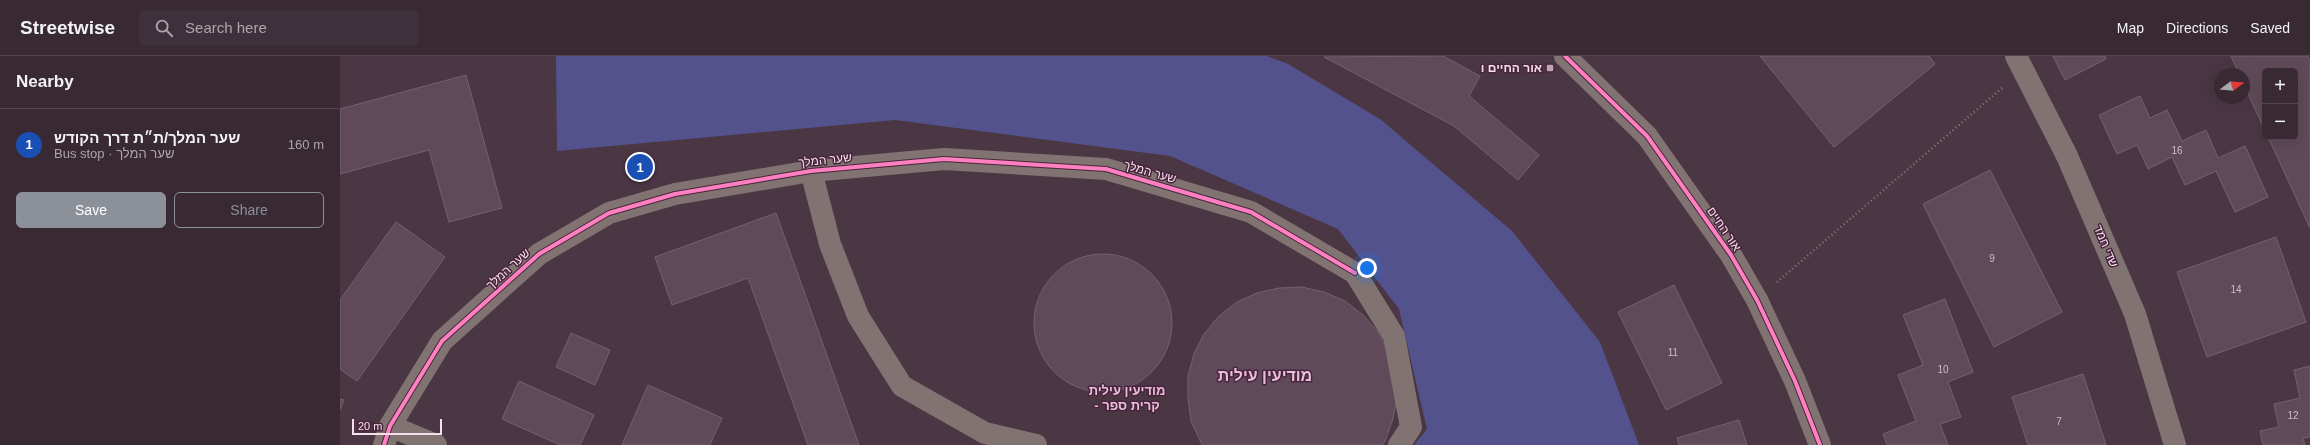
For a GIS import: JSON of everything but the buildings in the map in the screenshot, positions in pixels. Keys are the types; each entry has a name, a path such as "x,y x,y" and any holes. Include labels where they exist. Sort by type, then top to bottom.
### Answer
{"street":[{"name":"אור החיים","path":"1565,56 1647,136 1731,255 1742,278 1757,300 1795,381 1820,445"},
{"name":"שדי חמד","path":"2020,63 2067,156 2135,314 2175,445"},
{"name":"שער המלך","path":"387,436 442,341 539,254 609,213 675,194 811,171 944,159 1106,169 1251,212 1355,273 1394,336 1412,427 1399,445"},
{"path":"811,171 830,244 858,316 902,386 985,433 1036,445"},
{"path":"387,436 436,445"}],"path":[{"path":"1757,300 2020,63"}],"shaded area":[{"path":"556,56 1267,56 1288,64 1380,119 1512,231 1600,342 1639,445 1414,445 1427,429 1399,309 1338,229 1170,156 895,120 557,151"}],"cycle path":[{"path":"1565,56 1647,136 1731,255 1757,300 1795,381 1820,445"},
{"path":"384,445 390,426 442,341 539,254 609,213 675,194 811,171 944,159 1106,169 1251,212 1355,273"}],"place":[{"name":"אור החיים ו","path":"1550,68"},
{"name":"שער המלך/ת״ת דרך הקודש","path":"640,167"}],"district":[{"name":"מודיעין עילית","path":"1265,375"},
{"name":"מודיעין עילית - קרית ספר","path":"1127,398"}]}
